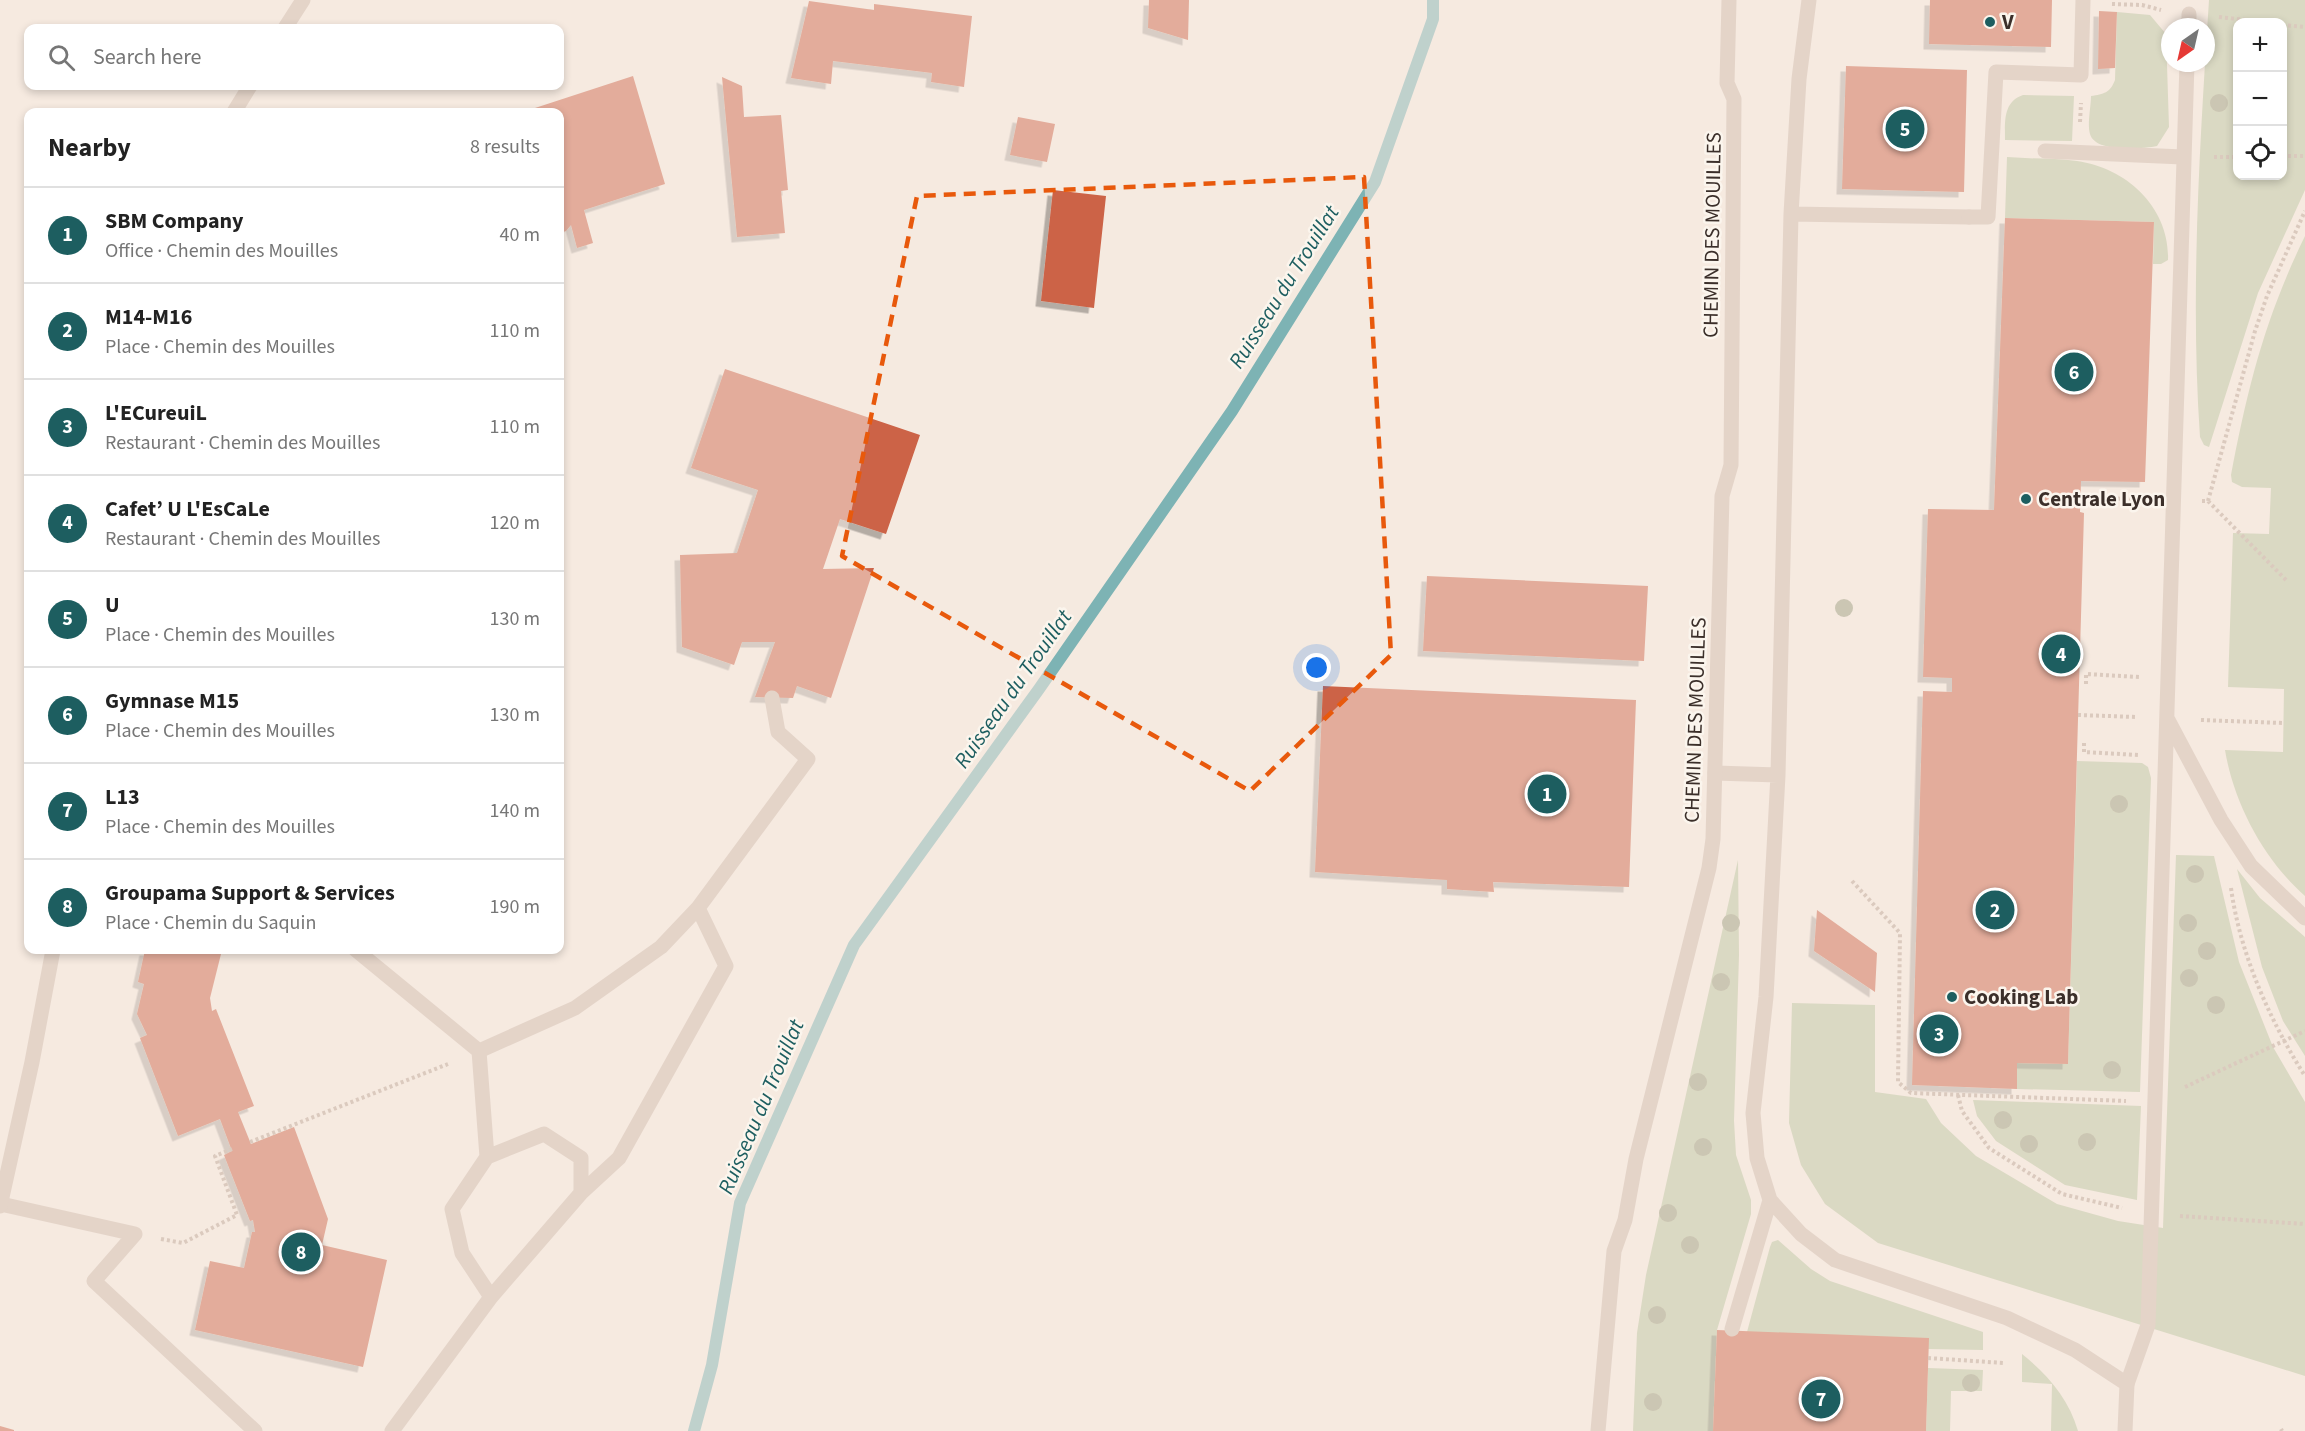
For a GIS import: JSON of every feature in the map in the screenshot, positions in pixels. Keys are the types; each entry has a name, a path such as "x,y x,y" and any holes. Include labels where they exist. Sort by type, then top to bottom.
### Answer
{"street":[{"path":"288,24 303,0"},
{"name":"CHEMIN DES MOUILLES","path":"1598,1431 1614,1251 1625,1220 1636,1160 1709,868 1713,839 1722,496 1731,465 1734,99 1726,83 1729,0"},
{"path":"1809,0 1799,79 1791,214 1778,775 1766,997 1753,1113 1757,1158 1770,1200 1801,1234 1835,1260 2007,1318 2075,1350 2127,1384"},
{"path":"1791,214 1988,217 1996,72 2081,75 2083,0"},
{"path":"2126,1431 2127,1384 2148,1325 2187,72"},
{"path":"236,108 248,90"},
{"path":"2045,151 2183,157"},
{"path":"479,1052 575,1008 661,947 698,908 808,759 778,732 772,698"},
{"path":"2167,719 2221,820 2252,866 2305,918"},
{"path":"1715,773 1778,775"},
{"path":"392,1431 491,1297 581,1193 619,1158 726,966 698,908"},
{"path":"52,954 0,1205 135,1234 94,1281 255,1431"},
{"path":"361,954 479,1052 487,1157"},
{"path":"491,1297 462,1253 452,1209 487,1157 544,1134 580,1158 581,1193"},
{"path":"1732,1329 1770,1200"}],"path":[{"path":"2287,25 2305,27"},
{"path":"2080,152 2081,75"},
{"path":"2287,156 2305,156"},
{"path":"2208,501 2255,331 2267,296 2305,211"},
{"path":"2081,498 2208,501 2288,582"},
{"path":"2086,684 2086,674 2169,678"},
{"path":"2078,715 2283,723"},
{"path":"2084,743 2084,752 2166,757"},
{"path":"1852,881 1900,933 1898,1082 1911,1093 2154,1102 2305,1031"},
{"path":"2231,886 2250,963 2283,1041 2305,1076"},
{"path":"250,1142 479,1052"},
{"path":"1958,1095 1962,1111 1989,1148 2062,1194 2150,1214 2305,1224"},
{"path":"135,1234 183,1243 237,1215 215,1156 232,1149"},
{"path":"1928,1358 2004,1363"}],"highlighted area":[{"path":"1364,177 1391,655 1250,791 842,556 917,196"}],"green space":[{"path":"2209,0 2305,0 2305,190 2258,293 2209,447 2204,445 2200,437 2196,328 2197,218 2205,72 2215,72 2215,18 2208,18"},
{"path":"2117,12 2150,15 2161,28 2161,72 2167,72 2169,127 2157,146 2131,149 2109,147 2094,140 2090,134 2091,96 2106,92 2115,80"},
{"path":"2023,95 2074,96 2072,141 2005,140 2006,113 2012,102"},
{"path":"2007,157 2077,161 2113,172 2142,194 2153,208 2162,224 2167,241 2168,260 2161,264 2153,264 2154,222 2005,218"},
{"path":"2305,236 2305,896 2276,866 2253,830 2236,791 2225,750 2283,752 2284,689 2228,687 2233,533 2269,534 2271,488 2242,487 2232,482 2231,475 2259,353 2279,295"},
{"path":"2077,761 2142,763 2148,767 2151,778 2140,1092 2017,1089 2017,1063 2068,1064"},
{"path":"2176,855 2214,856 2239,962 2273,1047 2305,1102 2305,1376 1878,1243 1825,1204 1801,1165 1789,1123 1792,1003 1875,1005 1875,1092 1926,1099 1941,1123 1976,1156 2057,1204 2118,1221 2163,1228"},
{"path":"1738,860 1739,955 1734,1121 1736,1155 1751,1200 1751,1214 1717,1330 1713,1431 1633,1431 1637,1333 1646,1275"},
{"path":"2237,869 2260,898 2305,937 2305,1056 2283,1021 2262,967"},
{"path":"1973,1100 2141,1106 2137,1200 2065,1185 1996,1141 1977,1116"},
{"path":"1778,1240 1811,1269 1830,1281 1983,1332 1983,1350 1928,1349 1747,1332 1770,1247 1772,1242"},
{"path":"2022,1354 2040,1370 2056,1388 2069,1408 2078,1431 2051,1431 2052,1384 2022,1382"},
{"path":"1928,1368 1983,1370 1982,1391 1951,1391 1950,1431 1926,1431"}],"building":[{"path":"1149,0 1189,0 1188,40 1148,28"},
{"name":"V","path":"1930,0 2052,0 2051,47 1929,44"},
{"path":"809,1 874,10 874,4 972,16 964,87 931,82 932,73 833,61 831,84 791,78"},
{"path":"2099,11 2117,12 2115,68 2098,69"},
{"path":"1846,66 1967,70 1964,192 1842,189"},
{"path":"633,76 665,184 584,210 593,243 577,248 571,225 564,232 564,108 535,108"},
{"path":"722,77 742,86 744,117 781,115 788,190 781,191 785,233 737,237"},
{"path":"1018,117 1055,124 1047,162 1010,155"},
{"path":"1053,190 1106,196 1094,308 1041,301"},
{"path":"2005,218 2154,222 2145,482 2081,481 2080,512 2084,513 2068,1064 2017,1063 2017,1089 1912,1085 1923,691 1952,692 1952,678 1923,677 1928,509 1994,510"},
{"path":"725,369 920,435 886,534 840,519 823,569 874,568 831,698 797,686 793,698 755,697 775,642 742,642 734,665 682,647 680,555 737,553 758,490 691,468"},
{"path":"1427,576 1648,586 1644,661 1423,651"},
{"path":"1323,686 1636,700 1629,887 1493,882 1494,892 1447,889 1447,880 1315,872"},
{"path":"1817,910 1877,953 1875,992 1814,951"},
{"path":"144,954 221,954 210,998 212,1011 216,1009 254,1106 238,1112 251,1144 294,1127 328,1219 322,1245 387,1260 363,1367 195,1330 210,1261 244,1268 252,1232 255,1232 253,1220 250,1221 224,1155 232,1151 220,1119 178,1136 140,1038 147,1035 137,1014 144,984 138,982"},
{"path":"1717,1330 1929,1338 1926,1431 1713,1431"},
{"path":"0,1426 14,1430 14,1431 0,1431"}],"waterway":[{"name":"Ruisseau du Trouillat","path":"694,1431 712,1365 740,1203 854,945 1039,689 1232,411 1375,182 1433,19 1433,0"}],"place":[{"name":"V","path":"1990,22"},
{"name":"U","path":"1905,129"},
{"name":"Gymnase M15","path":"2074,372"},
{"name":"Centrale Lyon","path":"2026,499"},
{"name":"Cafet’ U L'EsCaLe","path":"2061,654"},
{"name":"SBM Company","path":"1547,794"},
{"name":"M14-M16","path":"1995,910"},
{"name":"Cooking Lab","path":"1952,997"},
{"name":"L'ECureuiL","path":"1939,1034"},
{"name":"Groupama Support & Services","path":"301,1252"},
{"name":"L13","path":"1821,1399"}]}
